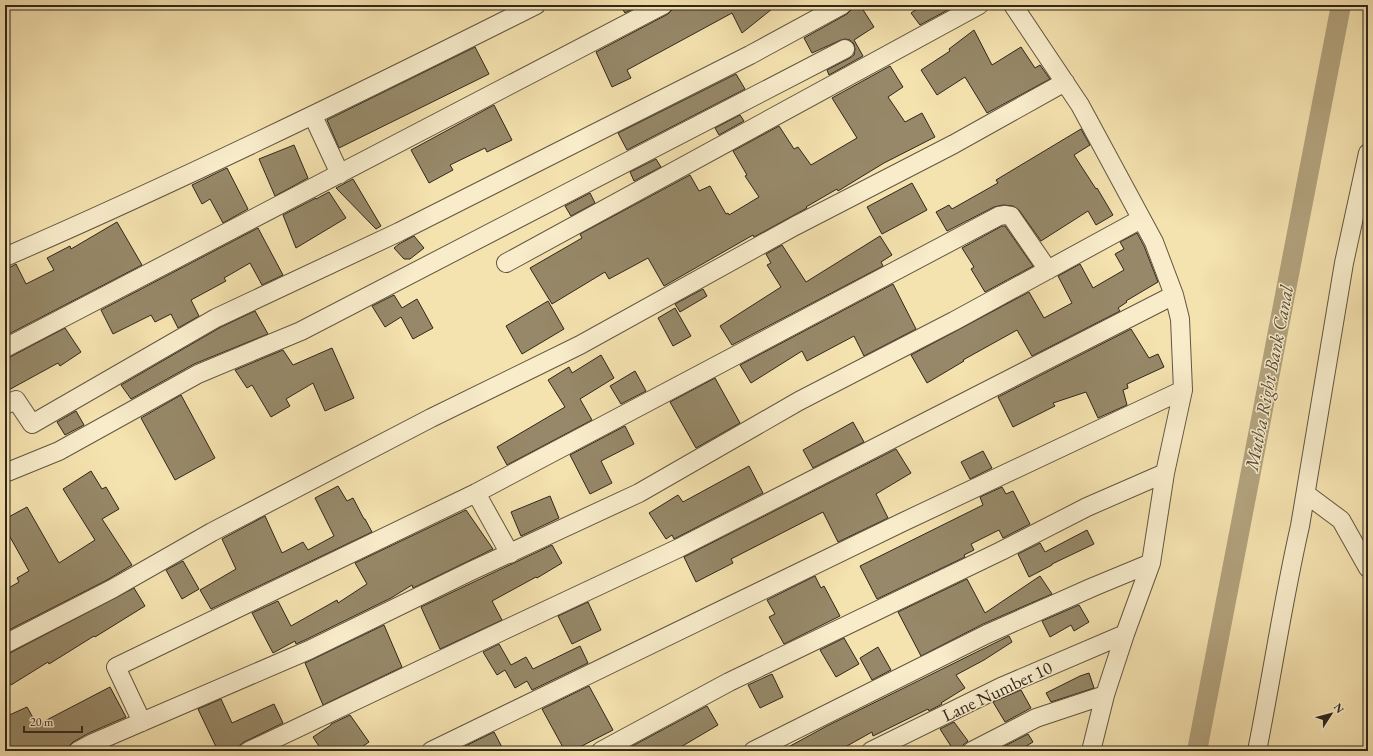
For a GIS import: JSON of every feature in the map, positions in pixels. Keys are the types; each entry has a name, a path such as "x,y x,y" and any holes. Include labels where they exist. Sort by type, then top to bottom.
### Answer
{"street":[{"path":"5,257 312,116 536,5"},
{"path":"5,348 663,5"},
{"path":"5,405 16,400 32,424 216,318 399,232 750,54 842,5"},
{"path":"506,263 979,5"},
{"path":"1014,5 1080,105 1154,242 1174,295 1180,319 1184,390 1165,472 1151,564 1125,634 1105,695 1091,751"},
{"path":"5,473 59,452 198,374 301,331 845,49"},
{"path":"5,644 112,589 248,513 431,418 580,345 795,226 954,144 1064,82"},
{"path":"312,116 340,174"},
{"path":"1257,751 1276,643 1306,494 1344,263 1368,153"},
{"path":"142,722 116,667 476,493 999,216 1011,216 1048,270"},
{"path":"78,751 93,743 309,650 472,571 639,493 799,401 954,321 1141,219"},
{"path":"249,751 679,548 1174,295"},
{"path":"431,751 903,522 1184,390"},
{"path":"601,751 729,682 974,564 1087,507 1165,472"},
{"path":"476,493 510,554"},
{"path":"1306,494 1341,520 1368,568"},
{"path":"752,751 987,634 1093,587 1151,564"},
{"name":"Lane Number 10","path":"871,751 1002,687 1125,634"},
{"path":"972,751 1036,718 1105,695"}],"building":[{"path":"620,5 640,5 625,13"},
{"path":"673,5 777,5 742,33 732,13 627,70 631,78 612,87 596,52 668,14 672,10"},
{"path":"852,5 860,5 874,27 854,40 863,56 829,75 827,70 854,55 854,44 850,40 845,39 812,53 804,38 847,14 851,10"},
{"path":"923,5 957,5 920,25 911,13"},
{"path":"974,30 992,65 1021,47 1035,68 1040,65 1050,79 987,113 965,77 937,95 921,70 950,51 949,49"},
{"path":"475,47 489,74 339,148 327,120"},
{"path":"890,66 903,87 888,97 905,122 922,113 935,137 884,163 838,191 837,189 806,207 807,208 754,237 753,235 664,286 648,258 609,279 605,272 552,304 530,268 582,238 580,234 690,175 699,191 710,186 726,214 728,213 729,215 759,197 745,176 747,175 733,151 779,126 794,149 798,147 811,165 857,138 832,98"},
{"path":"736,74 745,89 627,150 618,133"},
{"path":"494,105 512,140 487,152 485,148 450,165 453,170 429,183 411,150"},
{"path":"740,115 744,121 719,135 715,128"},
{"path":"1081,129 1090,145 1074,155 1096,189 1097,188 1113,215 1096,225 1088,211 1041,241 1019,210 1013,206 1003,205 994,207 947,231 936,212 949,205 952,209 998,183 996,180"},
{"path":"294,145 308,178 275,196 259,159"},
{"path":"656,159 661,167 634,181 630,172"},
{"path":"227,168 248,209 223,223 210,199 202,204 192,185"},
{"path":"353,179 381,226 376,229 336,188"},
{"path":"912,183 927,210 882,234 867,207"},
{"path":"329,192 346,218 296,248 283,215"},
{"path":"590,193 595,203 571,216 565,206"},
{"path":"117,222 142,265 5,336 5,270 16,264 26,284 54,270 47,258 70,246 71,249"},
{"path":"1002,226 1005,226 1033,266 985,292 971,269 974,267 962,248"},
{"path":"258,228 283,275 262,285 250,263 224,278 226,281 191,300 199,316 178,328 171,314 155,322 151,315 113,334 101,310"},
{"path":"1137,233 1144,246 1158,282 1126,301 1127,302 1118,308 1120,311 1032,356 1017,330 963,360 964,361 927,383 911,355 1029,292 1044,318 1072,303 1058,276 1080,264 1093,288 1124,270 1115,254 1124,249 1120,242"},
{"path":"414,236 424,248 410,259 404,259 394,248"},
{"path":"880,236 892,255 881,262 883,266 732,345 720,326 781,287 767,265 771,263 766,254 782,245 806,282"},
{"path":"893,284 916,329 864,356 854,336 807,361 802,351 751,383 740,365"},
{"path":"703,289 707,296 680,312 675,304"},
{"path":"394,295 402,308 417,299 433,328 413,339 401,317 385,327 372,306"},
{"path":"548,301 564,329 522,354 506,326"},
{"path":"675,308 691,336 673,346 658,318"},
{"path":"255,311 268,334 194,364 131,399 121,385 221,327"},
{"path":"65,328 81,352 60,366 58,363 5,392 5,358 10,357"},
{"path":"1131,329 1149,358 1158,354 1164,367 1127,384 1128,388 1123,390 1127,405 1098,418 1086,392 1053,403 1055,406 1013,427 998,397"},
{"path":"332,348 354,398 325,411 313,383 286,399 290,406 271,417 252,385 247,388 235,370 283,350 293,365"},
{"path":"601,355 614,378 580,399 592,420 507,465 497,447 565,407 548,380 569,367 572,373"},
{"path":"635,371 646,391 621,404 610,386"},
{"path":"715,378 740,423 696,448 670,402"},
{"path":"181,395 215,458 175,480 141,418"},
{"path":"76,411 84,425 65,435 57,422"},
{"path":"853,422 864,442 813,468 803,450"},
{"path":"625,426 634,444 601,461 612,483 590,494 570,455"},
{"path":"896,449 911,473 876,494 888,518 838,542 823,512 731,559 733,563 696,582 684,557"},
{"path":"983,451 992,468 970,479 961,462"},
{"path":"749,466 763,493 674,539 672,535 666,539 649,513 678,495 683,502"},
{"path":"91,471 102,489 106,487 119,509 102,519 132,565 107,580 5,632 5,590 19,582 17,578 29,571 5,528 5,519 27,507 59,563 95,540 63,489"},
{"path":"338,486 347,501 353,498 372,532 211,609 200,590 236,569 222,539 265,516 282,553 303,542 308,550 334,536 315,498"},
{"path":"1002,487 1006,494 1013,491 1030,524 1003,538 999,530 971,544 974,550 964,555 965,557 877,599 860,566 983,505 980,497"},
{"path":"550,496 559,518 521,536 511,512"},
{"path":"466,510 493,549 413,588 412,585 391,598 305,640 296,644 295,641 273,653 252,613 278,601 291,626 337,600 338,603 367,584 355,563"},
{"path":"1087,530 1094,544 1029,577 1018,554 1040,543 1045,552"},
{"path":"552,545 562,563 537,578 536,577 492,601 502,620 440,649 421,607"},
{"path":"183,561 199,589 182,599 166,570"},
{"path":"815,576 821,588 824,586 840,616 784,644 769,617 775,614 767,600"},
{"path":"1040,576 1052,594 983,624 921,656 898,612 967,579 985,613"},
{"path":"134,588 145,606 95,637 94,636 49,664 48,662 11,685 5,675 5,654 10,653"},
{"path":"588,602 601,630 572,644 558,616"},
{"path":"1079,605 1089,622 1074,631 1071,625 1050,637 1042,621"},
{"path":"384,625 402,667 323,705 305,663"},
{"path":"1009,636 1012,642 984,660 956,675 965,688 929,711 928,709 873,736 872,732 838,751 781,751 827,726"},
{"path":"844,638 859,664 836,677 820,650"},
{"path":"499,644 511,665 526,657 533,669 580,646 588,663 532,690 527,681 515,688 505,670 497,675 483,652"},
{"path":"878,647 891,670 872,680 860,658"},
{"path":"1089,673 1094,688 1051,702 1046,693"},
{"path":"772,674 783,697 760,708 748,685"},
{"path":"589,686 613,730 572,751 565,751 542,709"},
{"path":"110,687 126,717 89,733 73,742 69,746 68,751 5,751 5,717 27,707 37,725"},
{"path":"1021,690 1031,708 1005,722 993,702"},
{"path":"221,699 232,723 274,704 283,723 244,742 240,745 239,751 218,751 198,709"},
{"path":"707,706 718,725 674,751 623,751"},
{"path":"350,715 369,742 356,751 322,751 313,737 331,724"},
{"path":"954,722 968,741 963,745 962,751 954,751 940,729"},
{"path":"494,732 504,751 455,751"},
{"path":"1028,734 1033,742 1018,751 995,751"}],"waterway":[{"name":"Mutha Right Bank Canal","path":"1197,751 1341,5"}]}
